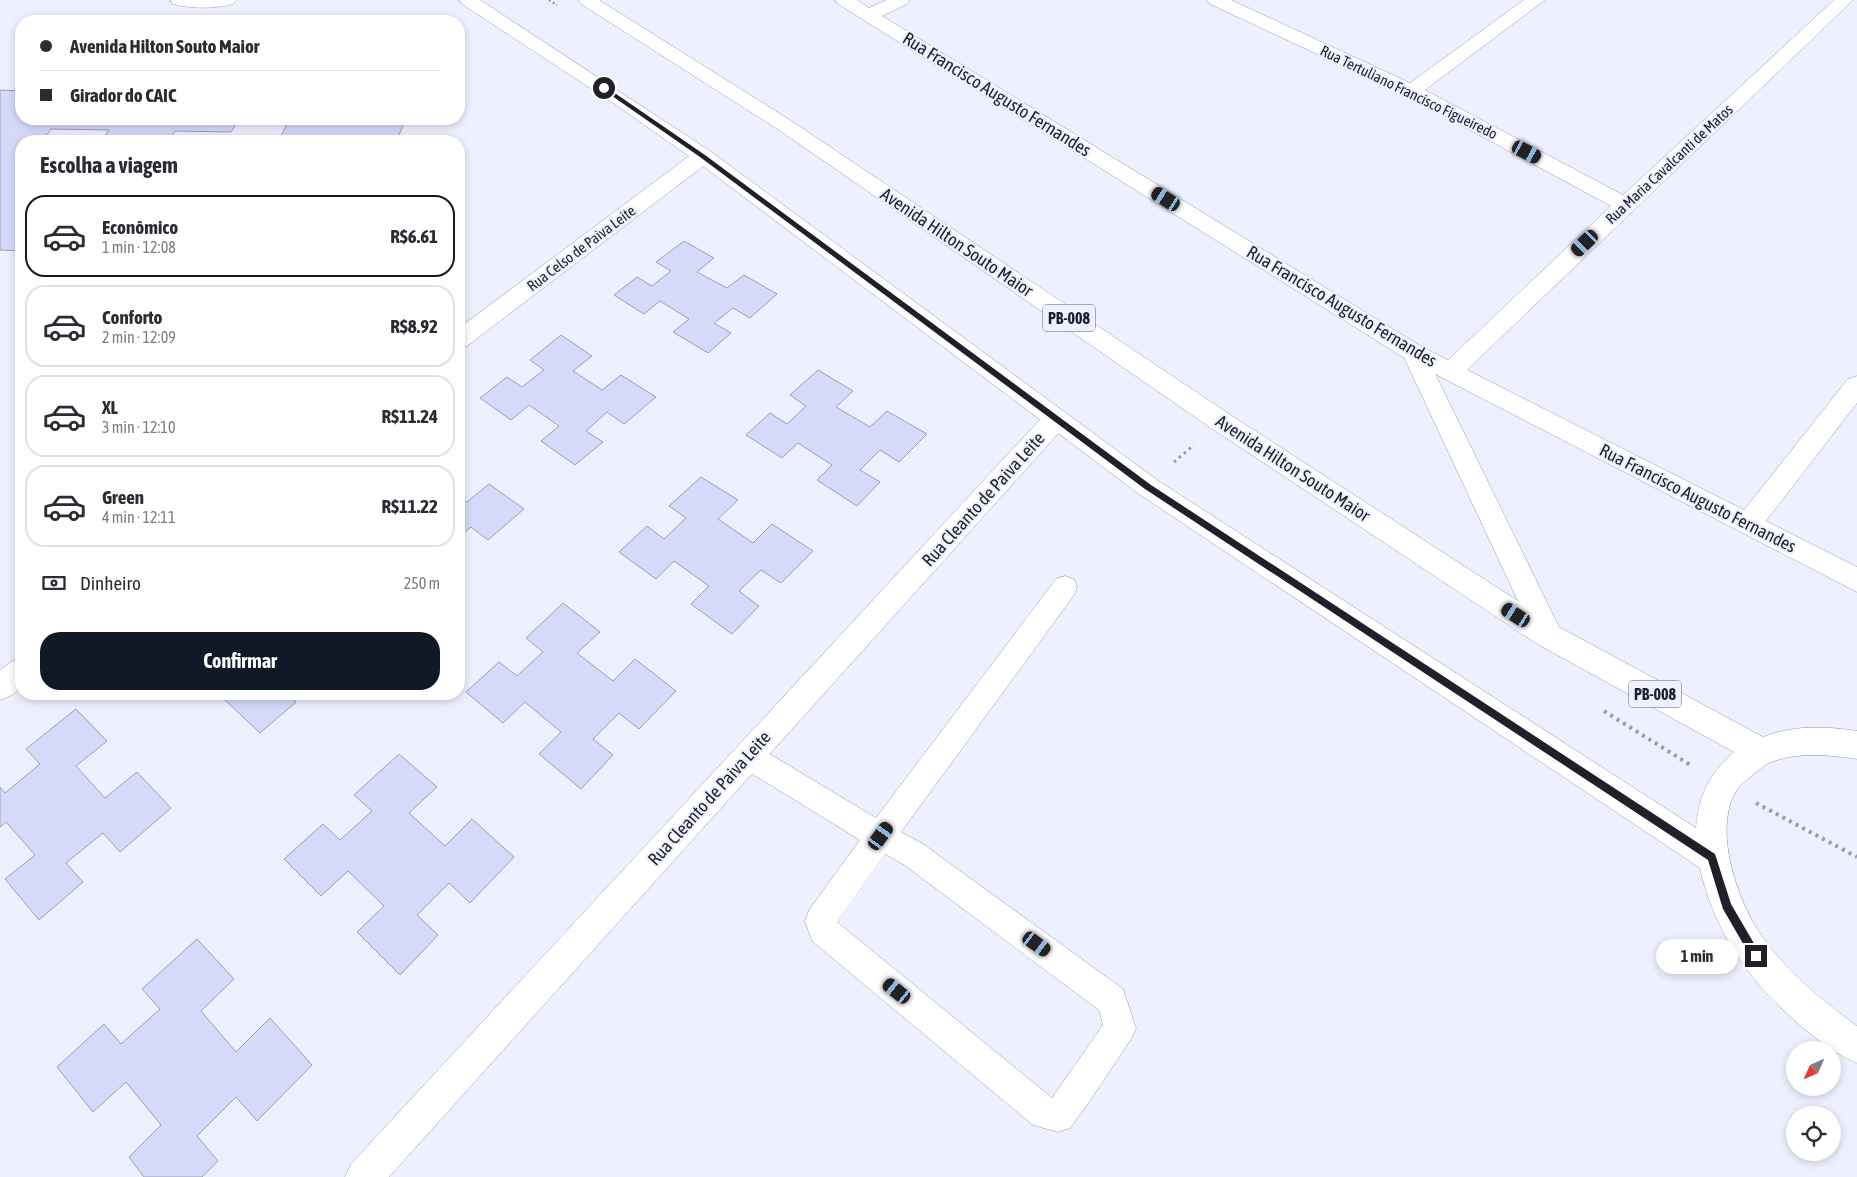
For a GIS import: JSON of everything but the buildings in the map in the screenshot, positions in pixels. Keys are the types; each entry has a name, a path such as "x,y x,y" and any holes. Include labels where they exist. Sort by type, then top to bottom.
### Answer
{"street":[{"path":"179,0 217,2 227,0"},
{"path":"468,0 620,99 703,156 1055,420 1148,487 1712,857"},
{"name":"Rua Francisco Augusto Fernandes","path":"844,0 1414,353 1857,580"},
{"path":"869,15 901,0"},
{"path":"1412,91 1536,0"},
{"name":"Rua Maria Cavalcanti de Matos","path":"1451,371 1625,204 1844,0"},
{"name":"Avenida Hilton Souto Maior","path":"589,1 786,126 1220,421 1549,636"},
{"name":"Rua Tertuliano Francisco Figueiredo","path":"1219,1 1412,91 1625,204"},
{"name":"Rua Celso de Paiva Leite","path":"465,335 703,156"},
{"path":"1414,353 1549,636"},
{"path":"1748,524 1857,385"},
{"name":"Rua Cleanto de Paiva Leite","path":"364,1177 1055,420"},
{"name":"PB-008","path":"1549,636 1760,751"},
{"path":"0,687 15,676"},
{"path":"1857,745 1830,740 1792,741 1760,751 1736,768 1719,792 1711,822 1712,857 1727,906 1756,956 1800,1004 1857,1046"}],"lane":[{"path":"748,756 836,811 881,836 913,854 1112,1000 1120,1028 1076,1094 1058,1116 1045,1112 823,930 820,921 881,836 1066,587"}],"path":[{"path":"1148,487 1220,421"}],"route":[{"path":"604,88 703,156 1055,420 1148,487 1712,857 1727,906 1756,956"}]}
